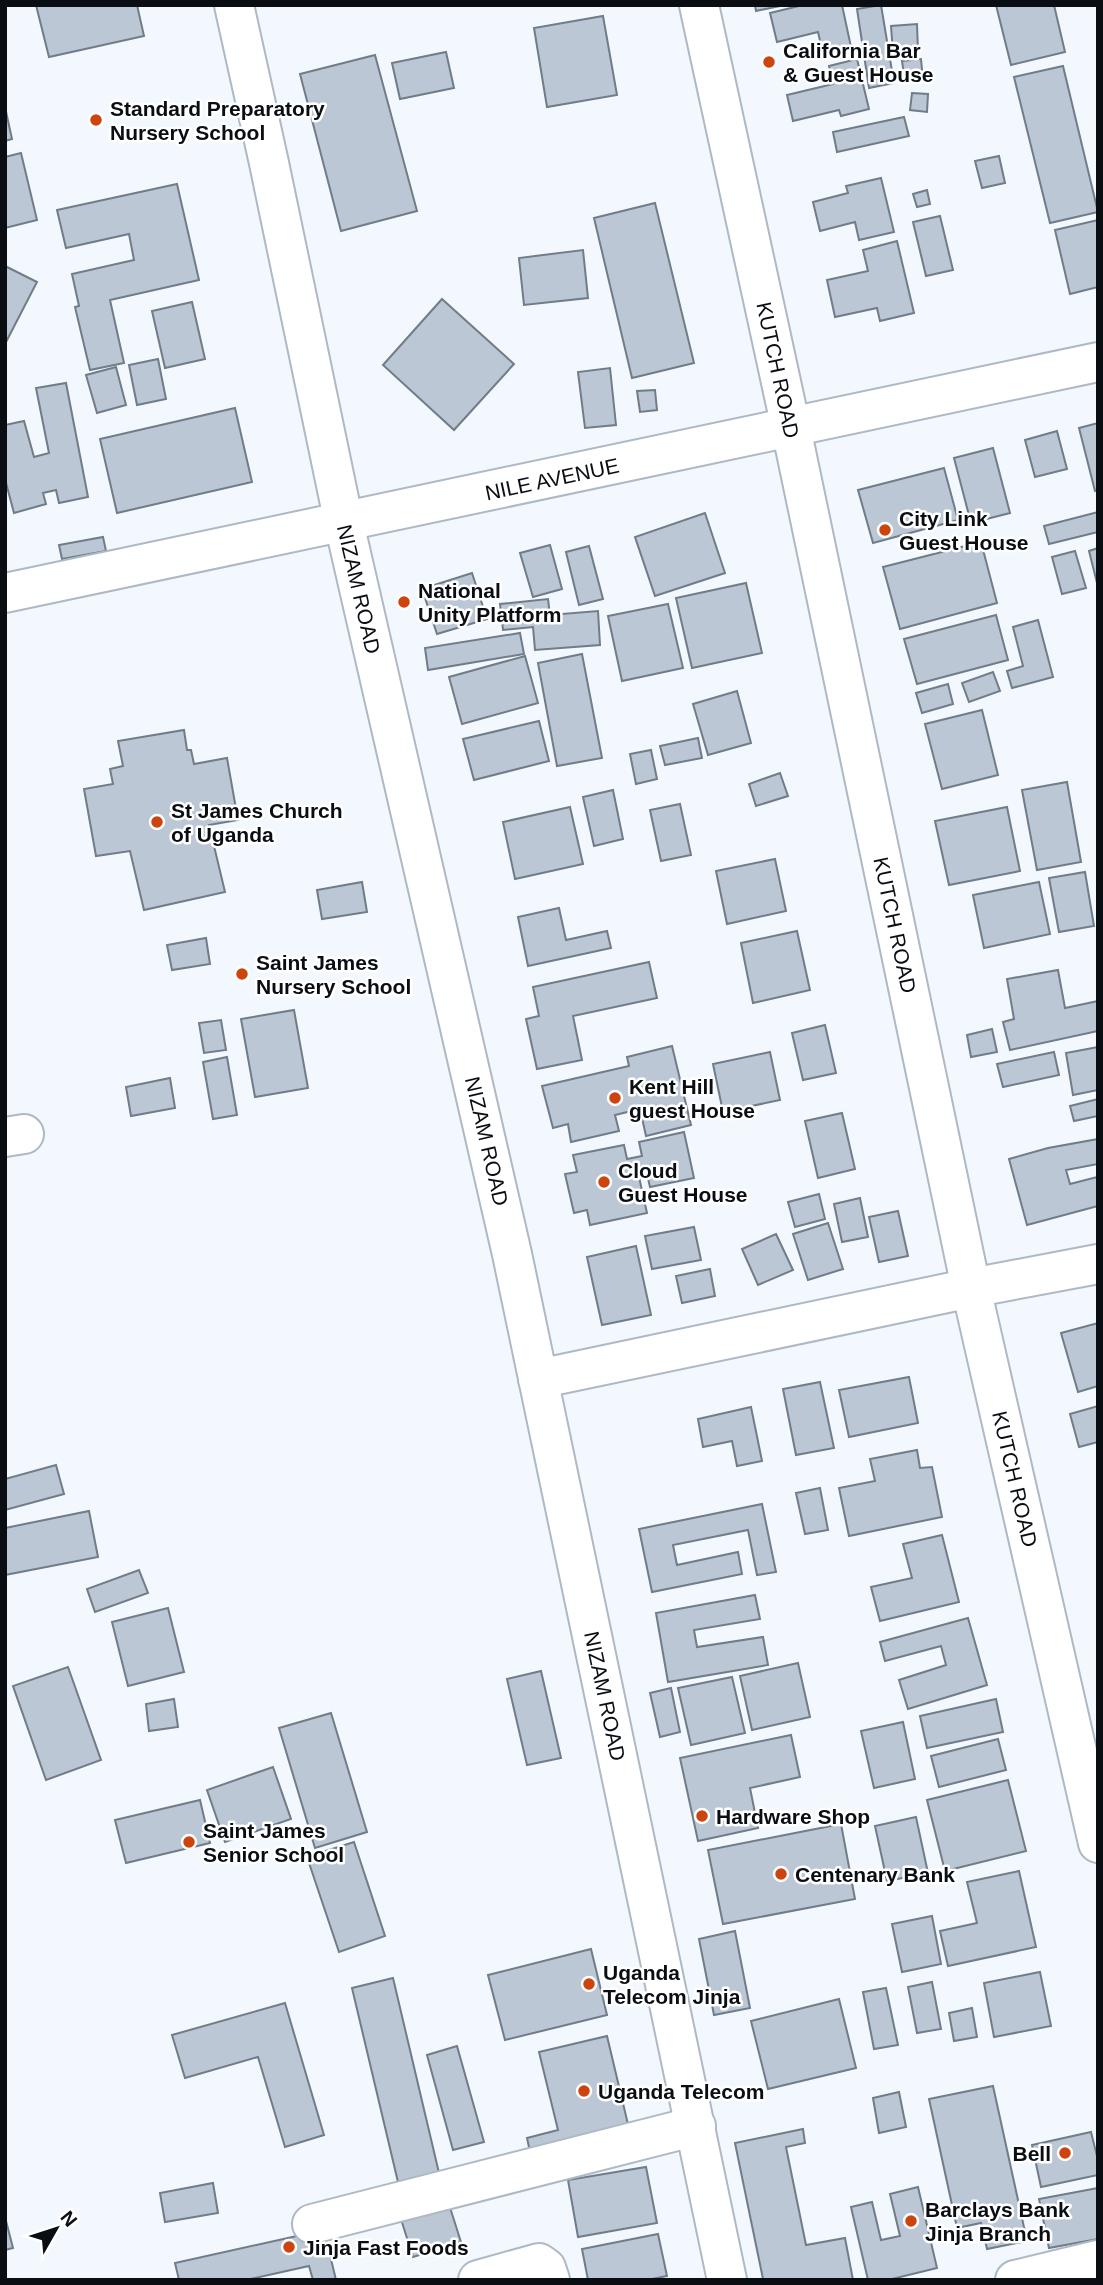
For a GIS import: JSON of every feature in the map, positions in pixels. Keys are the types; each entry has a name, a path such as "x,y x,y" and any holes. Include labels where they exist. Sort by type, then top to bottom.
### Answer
{"street":[{"name":"NIZAM ROAD","path":"233,5 344,523 512,1254 727,2280"},
{"name":"KUTCH ROAD","path":"699,5 791,428 971,1288 1098,1843"},
{"name":"NILE AVENUE","path":"5,593 1098,362"},
{"path":"538,1378 1098,1264"},
{"path":"312,2224 696,2126"},
{"path":"1015,2280 1098,2260"},
{"path":"478,2280 539,2263 546,2269 550,2280"}],"building":[{"path":"36,5 137,5 144,36 49,57"},
{"path":"755,5 785,5 756,11"},
{"path":"803,5 842,5 851,47 823,54 818,32 777,42 770,13"},
{"path":"881,5 894,83 869,88 857,9"},
{"path":"996,5 1054,5 1065,52 1011,65"},
{"path":"603,16 617,95 547,107 534,28"},
{"path":"917,24 918,51 893,53 891,26"},
{"path":"446,52 454,88 400,99 392,63"},
{"path":"375,55 417,211 341,231 300,74"},
{"path":"857,59 869,109 841,116 839,110 793,121 787,95 833,84 829,66"},
{"path":"921,59 923,80 905,82 902,61"},
{"path":"1063,66 1098,212 1050,223 1014,77"},
{"path":"912,93 928,94 927,112 910,110"},
{"path":"5,107 12,139 5,141"},
{"path":"904,117 909,136 837,152 833,132"},
{"path":"21,153 37,220 5,228 5,157"},
{"path":"999,156 1005,183 982,188 975,161"},
{"path":"881,178 894,232 859,240 855,222 820,231 813,202 848,193 846,186"},
{"path":"177,184 199,280 110,300 124,363 90,370 75,307 79,306 72,274 134,260 129,234 66,248 57,210"},
{"path":"927,190 930,204 917,207 913,194"},
{"path":"655,203 694,363 632,378 594,218"},
{"path":"940,216 953,270 926,276 913,222"},
{"path":"1098,220 1098,287 1070,294 1055,230"},
{"path":"897,241 914,313 880,321 877,308 835,317 827,280 868,271 863,250"},
{"path":"583,250 588,298 524,305 519,258"},
{"path":"5,266 37,282 5,344"},
{"path":"442,299 514,364 454,430 383,365"},
{"path":"192,302 205,359 165,368 152,311"},
{"path":"158,359 166,399 137,405 129,365"},
{"path":"116,367 126,405 97,413 86,375"},
{"path":"610,368 616,425 585,428 578,372"},
{"path":"66,383 88,497 59,503 56,490 43,493 46,504 14,513 5,479 5,425 24,421 34,457 49,453 36,388"},
{"path":"655,390 657,410 640,412 637,391"},
{"path":"235,408 252,482 117,513 100,439"},
{"path":"1098,423 1098,490 1095,491 1079,428"},
{"path":"1057,431 1067,469 1035,477 1025,440"},
{"path":"993,448 1010,513 971,523 954,458"},
{"path":"944,468 958,520 873,543 858,490"},
{"path":"1098,512 1098,532 1049,544 1044,526"},
{"path":"705,513 725,573 655,596 635,537"},
{"path":"103,537 106,551 62,559 59,545"},
{"path":"981,542 997,603 900,629 883,567"},
{"path":"550,545 562,589 533,597 520,553"},
{"path":"589,546 603,599 579,605 566,552"},
{"path":"1098,548 1098,583 1097,583 1089,551"},
{"path":"1075,551 1086,588 1062,594 1052,557"},
{"path":"472,573 487,619 437,634 422,589"},
{"path":"746,583 762,653 692,668 676,598"},
{"path":"548,599 550,615 598,611 600,645 535,650 533,627 503,630 500,604"},
{"path":"668,604 683,668 622,681 608,616"},
{"path":"996,615 1008,660 917,684 904,639"},
{"path":"1038,620 1053,677 1012,688 1007,671 1023,666 1013,627"},
{"path":"520,633 524,654 428,670 425,648"},
{"path":"582,654 602,758 557,766 538,663"},
{"path":"525,656 538,703 462,724 449,677"},
{"path":"993,672 1000,691 969,702 962,683"},
{"path":"948,684 953,704 922,713 916,693"},
{"path":"737,691 751,743 708,755 693,704"},
{"path":"982,710 998,775 942,789 925,724"},
{"path":"539,721 549,761 474,780 463,739"},
{"name":"St James Church of Uganda","path":"184,730 187,750 191,750 194,764 227,758 238,820 209,825 225,892 144,910 130,851 96,856 84,789 113,784 110,769 123,766 118,741"},
{"path":"698,738 702,758 665,765 660,746"},
{"path":"651,750 657,779 636,784 630,754"},
{"path":"780,773 788,796 756,806 749,784"},
{"path":"1067,782 1081,862 1037,870 1022,790"},
{"path":"613,790 623,839 594,846 583,797"},
{"path":"680,804 691,855 661,861 650,810"},
{"path":"570,807 583,864 515,879 503,822"},
{"path":"1007,807 1020,871 949,885 935,821"},
{"path":"775,859 786,911 727,924 716,871"},
{"path":"1085,872 1094,926 1059,932 1049,878"},
{"path":"362,882 367,912 322,919 317,890"},
{"path":"1039,882 1050,934 984,948 973,895"},
{"path":"559,908 566,940 607,931 611,948 528,966 518,917"},
{"path":"797,931 810,990 753,1003 741,943"},
{"path":"206,938 210,964 172,970 167,945"},
{"path":"649,962 657,998 573,1016 582,1060 537,1069 526,1019 539,1016 533,987"},
{"path":"1058,970 1065,1008 1098,1001 1098,1031 1010,1050 1003,1022 1014,1019 1007,979"},
{"path":"294,1010 308,1088 255,1097 241,1019"},
{"path":"221,1020 226,1050 204,1053 199,1023"},
{"path":"825,1025 836,1073 803,1080 792,1033"},
{"path":"992,1029 997,1052 971,1057 967,1035"},
{"name":"Kent Hill guest House","path":"672,1046 691,1125 646,1136 640,1109 615,1115 619,1131 571,1142 568,1124 553,1128 542,1086 629,1066 627,1057"},
{"path":"1098,1047 1098,1090 1073,1095 1066,1053"},
{"path":"770,1052 780,1100 723,1112 713,1064"},
{"path":"1054,1052 1059,1075 1003,1087 997,1064"},
{"path":"227,1057 237,1115 213,1119 203,1062"},
{"path":"170,1078 175,1108 131,1116 126,1087"},
{"path":"1098,1099 1098,1116 1074,1121 1070,1106"},
{"path":"842,1113 855,1169 818,1178 805,1121"},
{"name":"Cloud Guest House","path":"684,1132 694,1178 650,1187 645,1166 637,1168 647,1213 590,1225 587,1210 574,1213 565,1174 577,1172 573,1155 624,1145 627,1159 642,1156 639,1142"},
{"path":"1098,1139 1098,1164 1066,1170 1070,1184 1097,1177 1098,1206 1027,1225 1009,1159 1048,1148"},
{"path":"819,1194 825,1219 795,1227 788,1202"},
{"path":"860,1198 868,1237 842,1242 834,1204"},
{"path":"898,1211 908,1256 879,1262 869,1217"},
{"path":"828,1223 843,1269 808,1280 793,1234"},
{"path":"694,1227 701,1260 652,1269 645,1236"},
{"path":"776,1234 793,1270 758,1285 742,1249"},
{"path":"636,1246 651,1315 602,1325 587,1257"},
{"path":"710,1269 715,1296 682,1303 676,1276"},
{"path":"1098,1323 1098,1386 1078,1392 1061,1333"},
{"path":"909,1377 918,1423 849,1437 839,1390"},
{"path":"820,1382 834,1448 796,1455 783,1389"},
{"path":"1098,1406 1098,1442 1079,1447 1070,1414"},
{"path":"751,1407 762,1461 737,1466 732,1441 703,1447 698,1419"},
{"path":"917,1450 920,1468 932,1467 942,1517 849,1536 839,1488 875,1481 870,1459"},
{"path":"56,1465 64,1494 5,1510 5,1479"},
{"path":"820,1488 828,1530 805,1534 796,1493"},
{"path":"762,1504 776,1572 757,1575 748,1530 673,1545 677,1565 738,1552 742,1574 652,1592 639,1529"},
{"path":"89,1511 98,1557 5,1575 5,1528"},
{"path":"942,1535 959,1602 880,1621 871,1587 912,1578 903,1544"},
{"path":"139,1570 148,1593 95,1612 87,1589"},
{"path":"755,1595 760,1619 694,1630 697,1647 763,1637 768,1665 668,1682 656,1613"},
{"path":"168,1608 184,1672 128,1686 112,1622"},
{"path":"968,1618 987,1685 908,1709 899,1680 946,1665 941,1646 885,1661 880,1642"},
{"path":"798,1663 810,1717 752,1730 740,1676"},
{"path":"68,1667 101,1760 46,1780 13,1686"},
{"path":"541,1671 561,1758 527,1765 507,1679"},
{"path":"732,1677 745,1733 691,1745 678,1688"},
{"path":"671,1688 680,1732 660,1737 650,1693"},
{"path":"174,1699 178,1727 149,1731 146,1704"},
{"path":"996,1699 1003,1732 927,1748 920,1716"},
{"path":"331,1713 367,1832 315,1848 279,1728"},
{"path":"903,1722 915,1779 874,1788 861,1731"},
{"path":"791,1735 800,1777 750,1788 758,1828 698,1841 680,1758"},
{"path":"998,1739 1006,1770 939,1787 931,1756"},
{"path":"273,1767 291,1819 225,1842 207,1790"},
{"path":"1008,1780 1026,1851 945,1871 927,1800"},
{"path":"200,1800 210,1843 126,1863 115,1820"},
{"path":"916,1817 928,1873 887,1881 875,1826"},
{"name":"Centenary Bank","path":"841,1824 855,1899 723,1924 708,1850"},
{"path":"354,1842 385,1936 339,1952 307,1857"},
{"path":"1019,1871 1036,1947 948,1966 940,1931 977,1923 967,1882"},
{"path":"932,1916 941,1964 902,1972 892,1924"},
{"path":"735,1931 750,2008 714,2015 699,1939"},
{"path":"591,1949 607,2015 505,2040 488,1975"},
{"path":"1040,1972 1051,2026 994,2037 984,1983"},
{"path":"393,1978 439,2173 398,2182 352,1988"},
{"path":"932,1982 941,2029 917,2033 908,1987"},
{"path":"886,1988 898,2045 874,2049 863,1992"},
{"path":"839,1999 856,2068 768,2089 751,2021"},
{"path":"285,2003 324,2135 285,2147 258,2057 185,2078 172,2035"},
{"path":"972,2008 977,2037 954,2041 949,2013"},
{"name":"Uganda Telecom","path":"607,2036 631,2137 532,2161 527,2138 558,2130 539,2052"},
{"path":"457,2046 484,2142 453,2150 427,2055"},
{"path":"993,2086 1027,2241 987,2249 981,2223 957,2228 929,2099"},
{"path":"899,2092 906,2127 879,2133 873,2098"},
{"path":"803,2129 805,2143 786,2147 806,2245 845,2238 853,2280 763,2279 735,2143"},
{"name":"Bell","path":"1091,2132 1098,2160 1098,2175 1041,2187 1032,2145"},
{"path":"646,2167 657,2223 578,2237 568,2180"},
{"path":"213,2183 218,2213 165,2222 160,2193"},
{"name":"Barclays Bank Jinja Branch","path":"918,2187 937,2268 888,2280 868,2280 851,2207 872,2202 881,2240 900,2236 890,2194"},
{"path":"1098,2188 1098,2239 1049,2248 1039,2199"},
{"path":"447,2198 461,2242 413,2257 399,2213"},
{"path":"5,2217 13,2248 5,2250"},
{"name":"Jinja Fast Foods","path":"324,2230 336,2280 313,2280 309,2266 246,2280 179,2280 175,2263"},
{"path":"658,2234 667,2276 647,2280 588,2280 582,2249"}],"place":[{"name":"California Bar & Guest House","path":"769,62"},
{"name":"Standard Preparatory Nursery School","path":"96,120"},
{"name":"City Link Guest House","path":"885,530"},
{"name":"National Unity Platform","path":"404,602"},
{"name":"St James Church of Uganda","path":"157,822"},
{"name":"Saint James Nursery School","path":"242,974"},
{"name":"Kent Hill guest House","path":"615,1098"},
{"name":"Cloud Guest House","path":"604,1182"},
{"name":"Hardware Shop","path":"702,1816"},
{"name":"Saint James Senior School","path":"189,1842"},
{"name":"Centenary Bank","path":"781,1874"},
{"name":"Uganda Telecom Jinja","path":"589,1984"},
{"name":"Uganda Telecom","path":"584,2091"},
{"name":"Bell","path":"1065,2153"},
{"name":"Barclays Bank Jinja Branch","path":"911,2221"},
{"name":"Jinja Fast Foods","path":"289,2247"}]}
